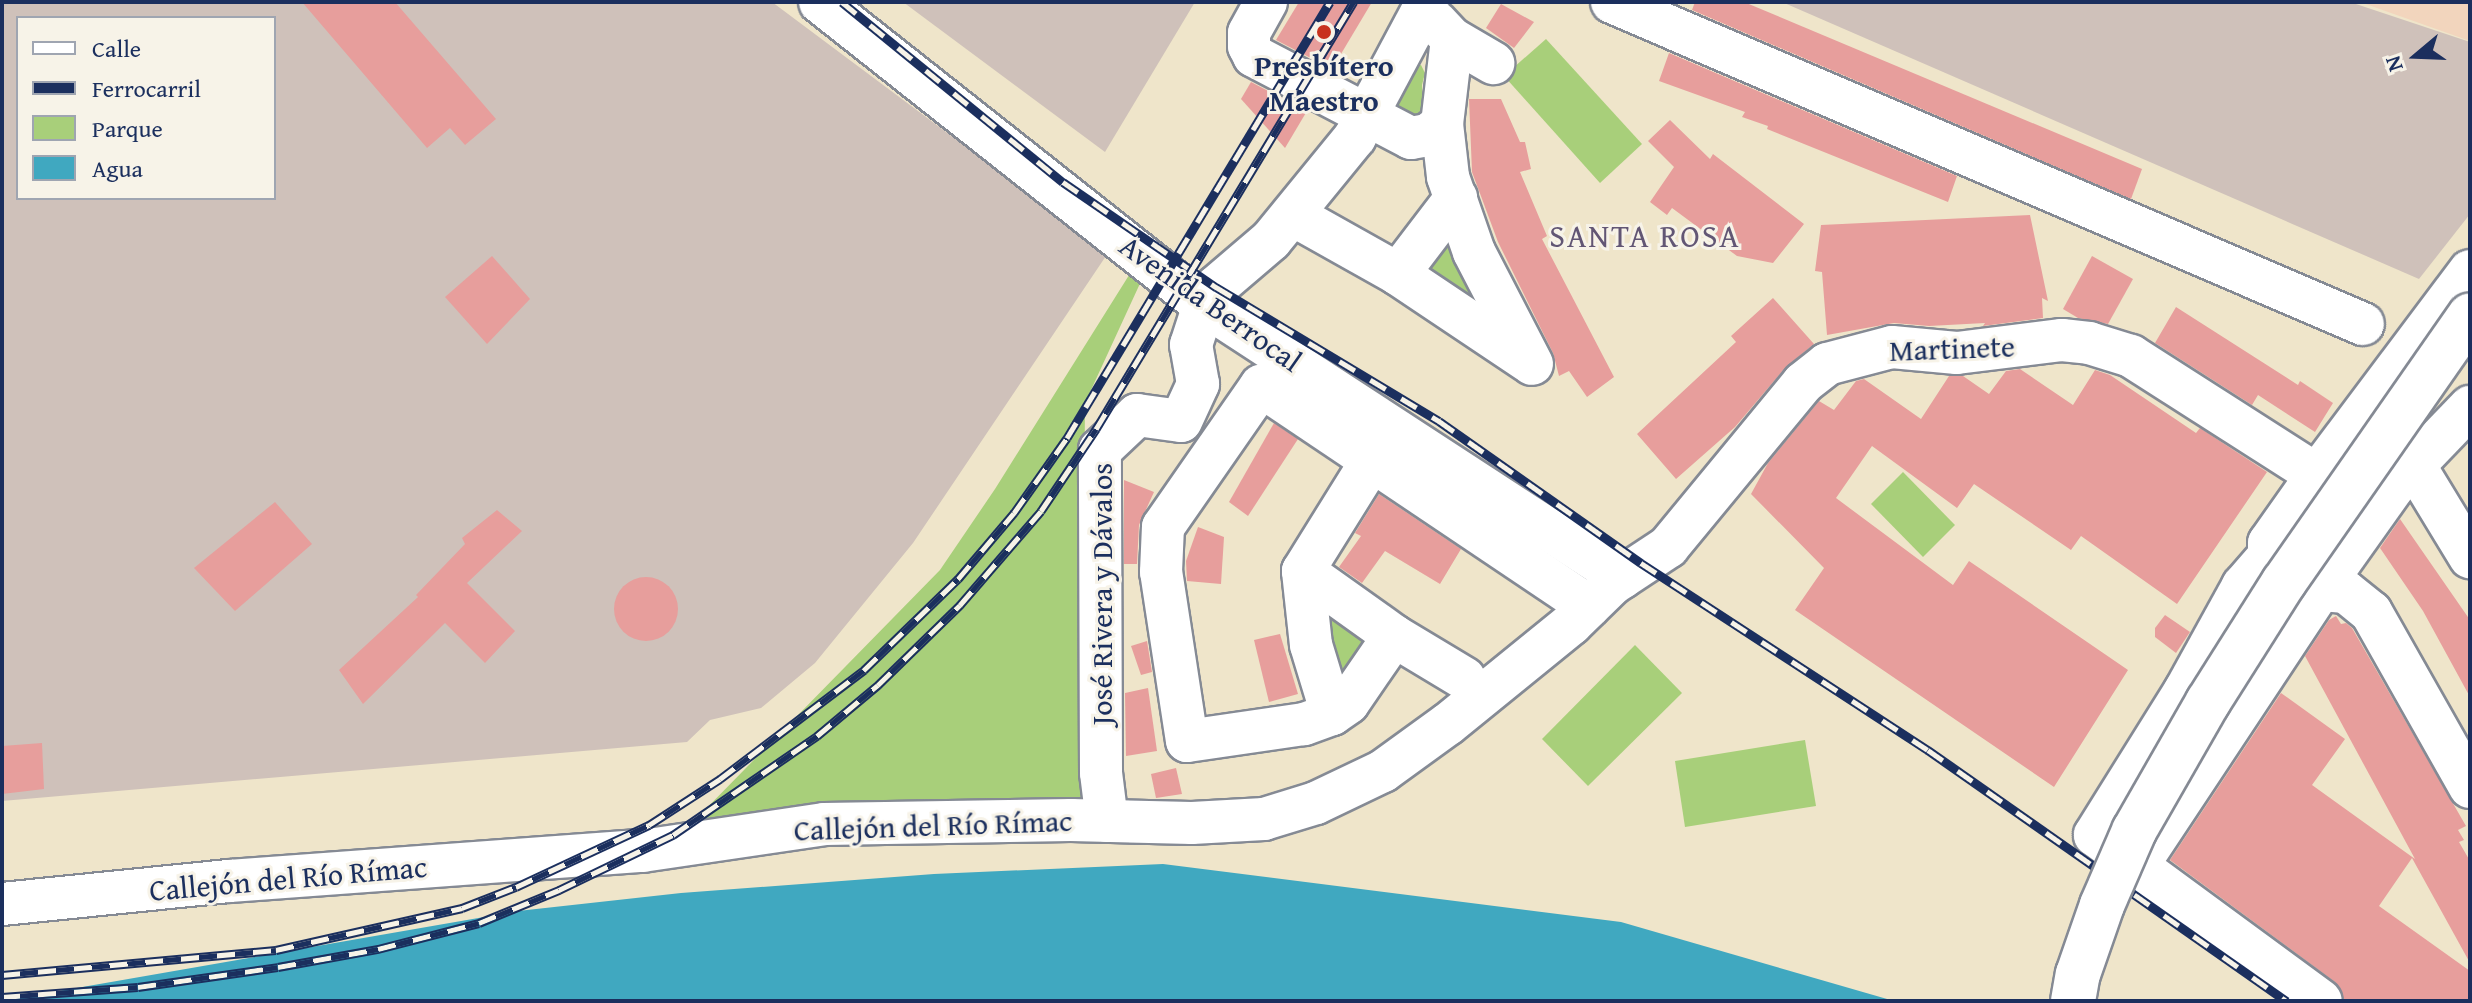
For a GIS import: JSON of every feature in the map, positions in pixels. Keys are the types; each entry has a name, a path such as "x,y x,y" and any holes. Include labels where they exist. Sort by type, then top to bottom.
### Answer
{"highway":[{"path":"2073,1001 2078,974 2102,905 2134,831 2208,702 2284,582 2470,315"}],"street":[{"name":"Avenida Berrocal","path":"820,2 1204,305 1631,570"},
{"path":"1266,2 1249,33 1249,46 1254,56 1411,138 1428,135 1442,124"},
{"path":"1612,2 2363,324"},
{"name":"José Rivera y Dávalos","path":"1107,821 1101,757 1100,450 1137,415 1181,421 1198,384 1191,345 1204,305 1216,287 1271,240 1355,137 1426,4"},
{"path":"1426,4 1452,39 1493,63"},
{"path":"1293,215 1398,274 1532,364 1474,252 1448,177 1442,124 1452,39"},
{"path":"1398,274 1456,198"},
{"path":"2470,271 2269,543 2269,556 2275,571 2297,588 2318,593 2346,592 2371,612 2470,787"},
{"name":"Martinete","path":"1631,570 1668,547 1803,383 1827,364 1857,353 1892,347 1957,353 2062,340 2089,343 2131,356 2317,475"},
{"path":"1394,636 1348,703 1332,714 1304,724 1187,741 1161,572 1163,527 1261,386 1589,606"},
{"path":"2136,868 2318,593 2394,486 2470,407"},
{"path":"1332,714 1311,645 1303,571 1372,460"},
{"path":"2414,465 2470,557"},
{"path":"2269,556 2243,586 2185,691 2095,835 2321,1001"},
{"name":"Callejón del Río Rímac","path":"2,904 230,881 642,851 824,824 1264,819 1316,803 1383,771 1448,724 1631,570"},
{"path":"1303,571 1394,636 1464,678"}],"shaded area":[{"path":"2,2 772,2 1108,253 913,543 815,663 761,708 710,720 687,742 2,801"},
{"path":"903,2 1195,2 1105,152"},
{"path":"1782,2 2350,2 2470,42 2470,214 2419,279"},
{"path":"2360,2 2470,2 2470,41"}],"green space":[{"path":"1546,39 1642,144 1600,183 1504,76"},
{"path":"1421,65 1425,73 1422,85 1424,111 1417,119 1392,106 1415,66"},
{"path":"1447,236 1482,310 1423,272"},
{"path":"1131,272 1143,277 1085,403 1082,799 695,820 940,570 995,489"},
{"path":"1903,472 1955,525 1923,557 1871,504"},
{"path":"1303,571 1394,636 1348,703"},
{"path":"1635,645 1682,693 1588,786 1542,739"},
{"path":"1805,740 1816,806 1685,827 1675,761"}],"water":[{"path":"1163,864 1621,922 1894,1001 2,1001 518,911 681,893 934,874"}],"building":[{"path":"302,2 395,2 496,119 465,145 450,128 427,148"},
{"path":"1299,2 1372,2 1332,69 1276,40"},
{"path":"1695,2 1744,2 2142,169 2131,199 1692,10"},
{"path":"1501,4 1534,22 1514,48 1486,28"},
{"path":"1669,53 1957,176 1948,202 1767,129 1768,126 1742,117 1745,112 1659,81"},
{"path":"1251,82 1307,111 1285,148 1241,99"},
{"path":"1469,99 1501,99 1520,142 1525,142 1531,169 1520,172 1547,236 1542,239 1614,377 1587,397 1569,371 1559,376 1553,353 1498,242 1472,172"},
{"path":"1670,120 1710,159 1713,154 1804,224 1773,263 1737,256 1672,208 1667,215 1650,202 1674,167 1648,141"},
{"path":"2030,215 2048,301 2042,298 2043,318 1983,326 1985,323 1929,326 1894,323 1827,335 1822,272 1815,271 1821,225"},
{"path":"492,256 530,299 487,344 445,297"},
{"path":"2092,256 2133,279 2108,324 2078,318 2063,309"},
{"path":"1773,298 1814,344 1785,368 1735,427 1676,479 1637,434 1736,342 1731,336"},
{"path":"2176,307 2298,385 2300,381 2333,403 2315,432 2258,395 2252,405 2155,343"},
{"path":"2020,369 2073,405 2095,370 2110,375 2196,433 2200,428 2267,472 2177,604 2081,536 2071,550 1974,484 1957,508 1872,446 1836,498 1953,585 1969,561 2128,670 2054,787 1795,610 1824,568 1751,494 1768,463 1819,401 1834,410 1856,381 1864,379 1921,419 1949,376 1963,376 1989,394 2006,371"},
{"path":"1274,423 1298,439 1248,516 1229,502"},
{"path":"1124,480 1154,492 1139,525 1137,564 1124,564"},
{"path":"1379,494 1461,549 1440,584 1385,551 1362,583 1339,567 1361,536 1355,533"},
{"path":"275,502 312,544 235,611 194,568"},
{"path":"497,510 522,531 467,583 515,631 485,663 445,623 363,704 339,670 418,597 416,595 465,544 462,538"},
{"path":"2400,519 2470,620 2470,697 2423,611 2380,548"},
{"path":"1198,527 1224,537 1221,584 1187,581 1186,561"},
{"path":"640,577 652,577 669,586 676,597 676,621 669,632 652,641 640,641 628,636 619,627 614,615 614,603 619,591 628,582"},
{"path":"2165,615 2190,632 2176,653 2155,637 2155,628"},
{"path":"2336,616 2341,624 2346,623 2352,628 2466,826 2458,830 2464,840 2459,842 2470,861 2470,963 2412,858 2379,906 2470,971 2470,1001 2345,1001 2335,982 2170,860 2281,693 2345,739 2312,785 2415,859 2305,656 2329,620"},
{"path":"1280,634 1298,694 1269,702 1254,640"},
{"path":"1147,641 1152,672 1141,675 1131,646"},
{"path":"1148,688 1157,751 1126,756 1125,693"},
{"path":"42,743 44,789 2,794 2,746"},
{"path":"1176,768 1182,794 1156,798 1151,774"}],"railway":[{"path":"842,2 1063,182 1216,287 1439,421 1641,563 1928,750 2287,1001"},
{"path":"2,975 276,950 462,908 516,887 649,825 720,779 864,670 958,579 1014,513 1067,438 1330,2"},
{"path":"2,997 138,987 278,967 378,949 479,923 559,890 673,835 817,736 878,685 960,605 1041,511 1096,429 1354,2"}],"place":[{"name":"Presbítero Maestro","path":"1324,32"}],"district":[{"name":"SANTA ROSA","path":"1645,236"}]}
